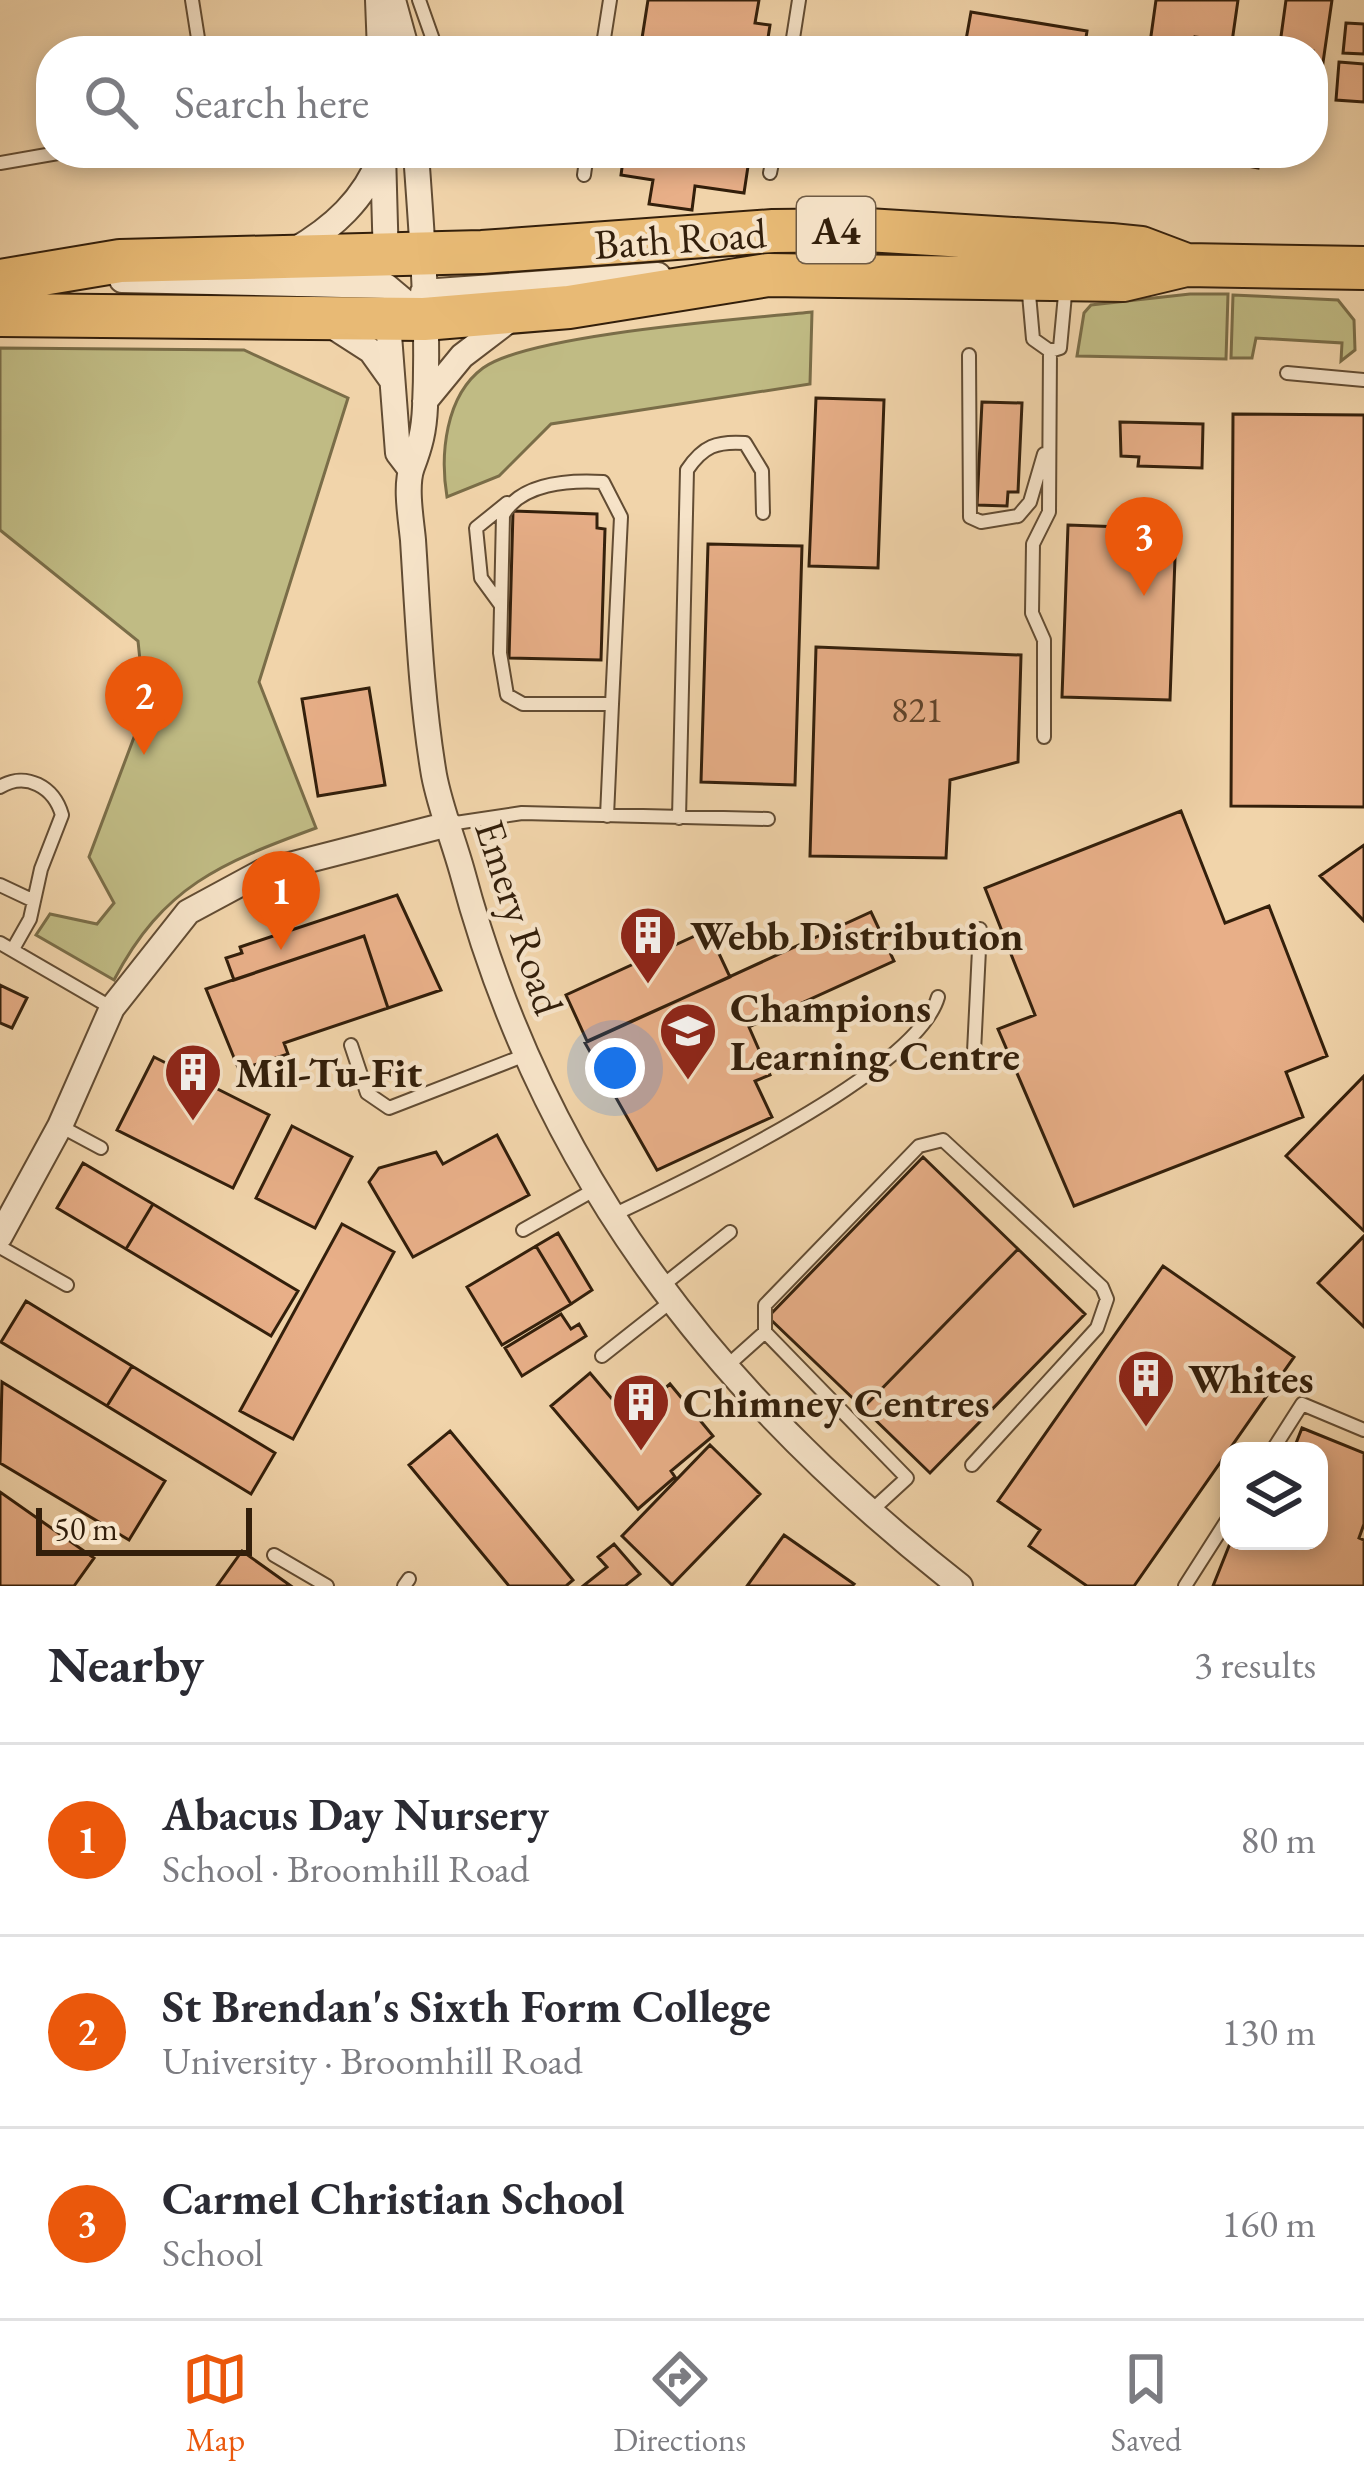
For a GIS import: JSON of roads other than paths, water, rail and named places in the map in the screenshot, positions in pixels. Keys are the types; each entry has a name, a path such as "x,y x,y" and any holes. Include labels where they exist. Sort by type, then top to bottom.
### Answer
{"highway":[{"name":"Bath Road","path":"0,315 324,322 405,287 773,231 867,230 1048,266"},
{"name":"Bath Road","path":"0,282 120,261 285,255 519,313 768,275 1048,266 1141,248 1186,266 1364,268"}],"street":[{"path":"378,0 379,36"},
{"path":"393,0 403,36"},
{"path":"285,255 345,213 376,168"},
{"path":"385,168 405,287"},
{"path":"405,287 419,168"},
{"name":"Bath Road","path":"0,282 405,287 622,276 768,275"},
{"name":"Emery Road","path":"405,287 392,382 398,453 410,470 435,778 476,925 523,1056 594,1190 726,1367 868,1514 960,1586"},
{"name":"Emery Road","path":"405,287 425,401 422,450 410,470"},
{"path":"425,401 478,340 519,313"},
{"path":"324,322 358,339 392,382"},
{"path":"0,1236 60,1126 112,1008 188,912 262,872 449,824"}],"lane":[{"path":"192,0 198,36"},
{"path":"418,0 431,36"},
{"path":"604,36 610,0"},
{"path":"794,36 800,0"},
{"path":"0,163 36,157"},
{"path":"584,175 585,168"},
{"path":"770,173 771,168"},
{"path":"1048,266 1066,325 1060,348 1050,351"},
{"path":"1048,266 1033,339 1050,351"},
{"path":"1044,737 1044,640 1032,613 1033,544 1049,512 1050,351"},
{"path":"969,355 970,517 981,522 1018,516 1030,502 1049,436"},
{"path":"1287,373 1364,380"},
{"path":"679,818 687,470 700,452 722,441 745,443 762,472 763,513"},
{"path":"500,605 481,578 476,527 512,500 584,481 603,482 621,517 607,816"},
{"path":"512,500 503,515 500,605 500,653 507,695 523,704 613,704"},
{"path":"0,788 32,781 59,805 62,826 41,869 34,901 7,946 112,1008"},
{"path":"449,824 523,813 768,819"},
{"path":"0,885 34,901"},
{"path":"974,1052 980,929"},
{"path":"612,1215 732,1158 816,1107 917,1034 938,997"},
{"path":"351,1045 367,1093 389,1108 523,1056"},
{"path":"60,1126 101,1148"},
{"path":"868,1514 907,1478 765,1332 765,1305 919,1146 943,1140 1102,1287 1107,1299 1097,1328 973,1465"},
{"path":"523,1230 594,1190"},
{"path":"602,1356 730,1232"},
{"path":"0,1247 67,1285"},
{"path":"726,1367 765,1332"},
{"path":"1277,1442 1302,1404 1364,1430"},
{"path":"1185,1586 1220,1531"},
{"path":"274,1555 327,1586"}],"place":[{"name":"Carmel Christian School","path":"1144,596"},
{"name":"St Brendan's Sixth Form College","path":"144,755"},
{"name":"Abacus Day Nursery","path":"281,950"},
{"name":"Webb Distribution","path":"648,986"},
{"name":"Champions Learning Centre","path":"688,1082"},
{"name":"Mil-Tu-Fit","path":"193,1123"},
{"name":"Whites","path":"1146,1429"},
{"name":"Chimney Centres","path":"641,1453"}]}
